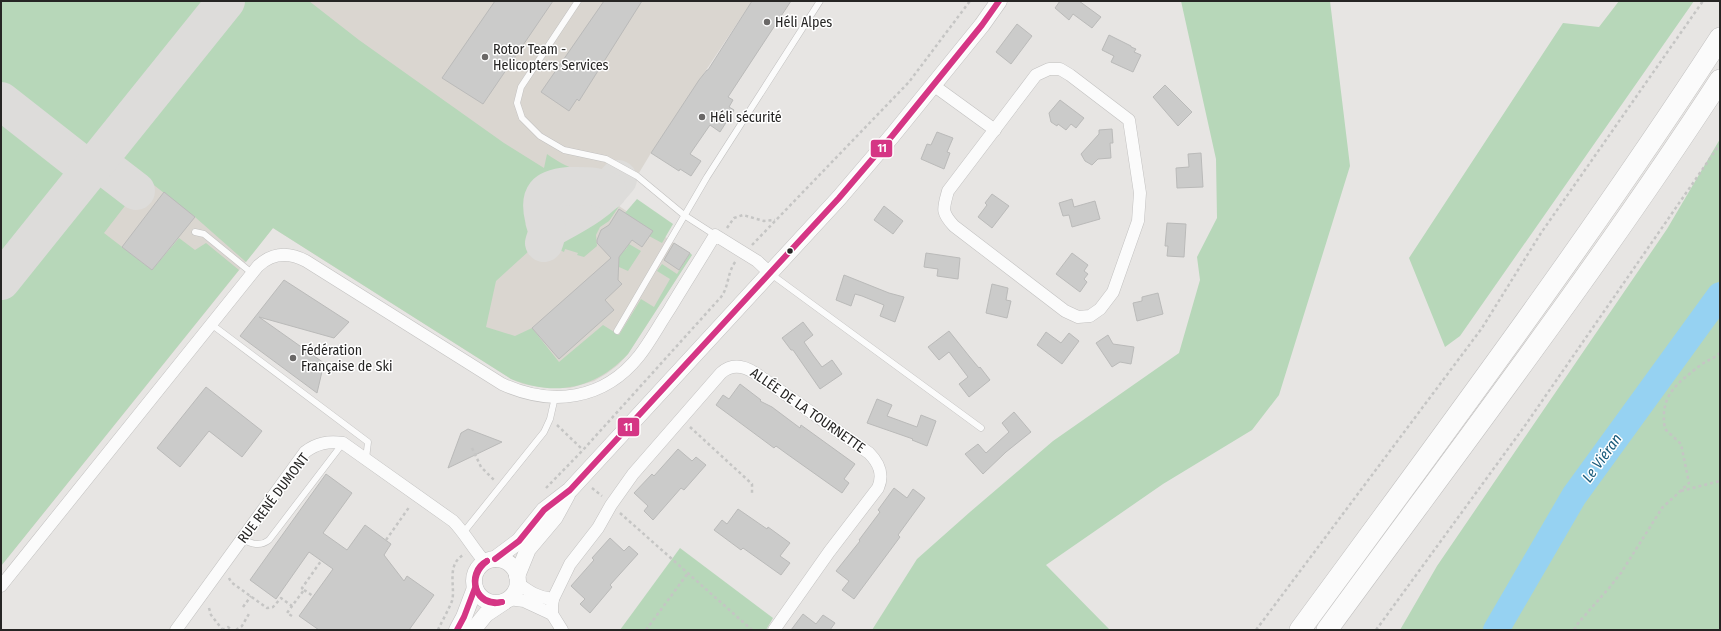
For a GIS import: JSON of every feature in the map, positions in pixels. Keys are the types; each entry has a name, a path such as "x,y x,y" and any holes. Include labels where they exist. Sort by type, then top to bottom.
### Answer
{"highway":[{"path":"1300,630 1547,292 1659,132 1720,38"},
{"path":"1327,630 1573,295 1676,148 1720,80"}],"main road":[{"path":"506,601 493,603 487,601 478,593 475,588 474,580 479,567 519,541 544,510 570,490 839,198 892,136 982,25 999,1"},
{"path":"473,630 486,614 506,601 515,592 528,549 555,517 570,490"},
{"path":"490,561 507,562 515,570 518,579"},
{"path":"457,630 464,617 475,588"}],"street":[{"path":"1049,69 1060,69 1070,75 1129,120 1140,193 1138,221 1112,292 1100,309 1090,316 1078,316 1065,311 954,226 945,216 944,204 948,191 995,130 1036,75 1049,69"},
{"path":"933,85 995,130"},
{"path":"1,586 211,324 263,262 270,257 285,254 295,255 502,384 517,391 532,395 556,397 578,395 601,387 622,374 640,355 718,237 757,261 770,273"},
{"name":"ALLÉE DE LA TOURNETTE","path":"552,614 554,599 570,564 598,528 611,505 633,474 726,368 741,366 755,372 870,453 879,467 881,482 774,630"},
{"name":"RUE RENÉ DUMONT","path":"176,630 305,452 321,443 332,441 343,443"},
{"path":"343,443 453,521 474,550 490,561"},
{"path":"518,579 528,591 541,598 554,599"},
{"path":"506,601 524,601 552,614 562,630"}],"lane":[{"path":"578,1 521,87 517,103 522,118 540,136 564,150 606,159 637,176 684,215 718,237"},
{"path":"617,330 684,215 820,1"},
{"path":"195,232 204,234 253,274"},
{"path":"770,273 981,428"},
{"path":"211,324 368,442 366,459"},
{"path":"463,533 544,432 550,419 556,397"},
{"path":"242,539 254,544 259,544 269,540 343,443"}],"path":[{"path":"543,491 583,450 721,297 724,293 731,268 767,228 909,82 970,1"},
{"path":"1256,630 1482,328 1541,233 1704,1"},
{"path":"1376,630 1524,427 1720,144"},
{"path":"718,237 734,218 738,216 764,221 776,220"},
{"path":"1574,630 1578,622 1610,588 1621,573 1662,508 1689,483 1680,444 1665,429 1664,408 1667,396 1674,387 1720,352"},
{"path":"681,418 752,484 752,494"},
{"path":"550,419 583,450"},
{"path":"472,448 482,467 500,486"},
{"path":"581,478 752,630"},
{"path":"1681,491 1720,481"},
{"path":"386,540 417,496"},
{"path":"438,630 452,600 452,577 456,563 461,556 474,550"},
{"path":"292,616 287,613 304,590 302,588 321,561"},
{"path":"220,570 228,576 231,582 267,608 272,608 281,598 292,606"},
{"path":"646,630 688,573"},
{"path":"304,590 313,596"},
{"path":"243,607 250,596"},
{"path":"208,604 210,613 222,630 228,627 232,630"},
{"path":"236,630 242,626 250,612"}],"shaded area":[{"path":"1,1 752,1 651,153 619,206 692,255 628,354 618,365 594,381 570,388 540,387 523,384 511,379 273,228 1,566"}],"green space":[{"path":"1,1 215,1 1,269"},
{"path":"236,1 309,1 359,40 504,143 544,168 547,154 575,169 606,177 590,181 563,179 555,180 547,183 539,190 535,197 534,204 539,225 540,241 496,281 486,327 515,336 532,328 559,362 603,325 619,335 641,299 654,307 670,279 657,271 662,264 677,274 690,253 692,255 628,354 602,375 588,382 574,386 544,388 528,385 511,379 273,228 246,262 195,217 146,179 139,188 119,172 112,154"},
{"path":"1181,1 1330,1 1350,166 1279,395 1252,430 1163,484 1046,565 1110,630 872,630 917,559 1053,441 1179,353 1200,280 1197,257 1217,218 1216,159"},
{"path":"1619,1 1694,1 1460,336 1445,347 1409,258 1563,23 1599,27"},
{"path":"1720,139 1720,630 1400,630 1437,566 1667,229"},
{"path":"93,178 109,182 131,198 104,233 152,270 179,238 195,250 206,243 239,270 1,566 1,294"},
{"path":"585,191 591,194 589,199 579,204 573,196 555,202 559,214 557,216 551,210 552,201 560,194"},
{"path":"621,192 629,192 609,221 600,227 596,235 597,246 584,257 577,255 578,253 565,249 564,252 551,246 549,243 550,239"},
{"path":"637,199 673,224 662,243 649,236 625,213"},
{"path":"629,244 641,251 628,271 619,267 619,255"},
{"path":"680,548 773,618 766,630 620,630"}],"building":[{"path":"495,1 553,1 483,104 442,78"},
{"path":"604,1 642,1 579,101 577,99 569,111 541,92"},
{"name":"Héli sécurité","path":"752,1 791,1 728,97 733,100 729,107 734,110 720,132 710,125 690,154 701,161 691,176 680,169 679,171 651,153 699,80 708,70"},
{"path":"1060,1 1079,1 1101,17 1092,28 1073,14 1069,20 1055,8"},
{"path":"1017,24 1032,36 1011,64 996,52"},
{"path":"1109,35 1136,49 1134,52 1141,55 1133,72 1111,62 1114,56 1102,50"},
{"path":"1165,85 1192,112 1178,126 1153,97"},
{"path":"1060,100 1084,118 1076,128 1071,124 1066,130 1058,124 1057,126 1051,122 1049,113"},
{"path":"1112,129 1113,143 1110,143 1111,158 1098,159 1092,165 1085,161 1081,154 1099,134 1099,130"},
{"path":"937,132 953,138 947,152 950,153 944,169 921,159 927,144 931,145"},
{"path":"1201,153 1203,187 1177,188 1176,168 1189,167 1188,154"},
{"path":"164,192 195,217 152,270 122,247"},
{"path":"992,194 1009,206 992,228 978,217 987,205 985,203"},
{"path":"1072,199 1074,207 1095,201 1100,219 1072,227 1069,215 1063,216 1059,203"},
{"path":"884,206 903,221 893,234 874,220"},
{"path":"619,209 653,231 642,247 632,240 619,257 618,280 622,284 605,300 614,310 559,359 532,328 611,258 597,243 597,240 601,230 609,225"},
{"path":"1167,223 1186,224 1184,257 1167,256 1168,246 1165,246"},
{"path":"674,243 690,253 679,270 664,260"},
{"path":"926,253 960,258 958,279 937,276 938,269 924,267"},
{"path":"1072,253 1088,265 1084,271 1088,274 1084,279 1087,282 1080,292 1056,274"},
{"path":"844,275 889,293 904,297 895,322 880,316 884,305 862,296 855,294 851,306 836,300"},
{"path":"284,280 349,322 334,338 259,317 324,363 317,393 240,336"},
{"path":"992,284 1008,288 1006,300 1011,301 1007,318 986,313"},
{"path":"1158,293 1163,314 1137,321 1133,303 1142,301 1142,297"},
{"path":"803,322 813,335 804,342 822,367 832,360 842,374 820,389 793,350 791,350 782,338"},
{"path":"949,331 990,380 969,397 959,384 968,377 949,352 939,360 928,347"},
{"path":"1046,332 1061,343 1069,333 1079,341 1062,364 1037,345"},
{"path":"1108,335 1113,344 1134,347 1131,364 1120,362 1112,367 1096,343"},
{"path":"740,384 761,400 760,401 772,407 800,428 801,425 855,464 844,479 849,483 842,493 776,446 774,448 716,405 723,395 729,399"},
{"path":"206,387 262,431 242,457 209,431 180,467 157,448"},
{"path":"877,399 892,405 887,416 917,427 921,415 936,421 927,446 912,440 913,439 867,423"},
{"path":"1014,412 1031,432 1006,452 983,474 965,454 978,444 986,453 1009,432 1002,423"},
{"path":"468,429 502,442 448,468 461,433"},
{"path":"678,449 692,461 696,457 706,465 684,490 681,488 653,520 644,511 648,506 634,493 652,474 654,476"},
{"path":"326,474 352,493 323,533 347,550 365,525 391,544 384,555 404,581 407,576 434,595 409,630 319,630 299,616 333,569 309,552 276,599 250,580"},
{"path":"894,488 907,498 913,489 925,498 898,535 900,537 854,599 842,590 849,581 836,571 860,541 859,540 880,512 878,510"},
{"path":"738,509 767,529 768,527 790,543 780,556 790,563 781,575 743,548 741,550 714,530 722,520 727,524"},
{"path":"610,538 624,551 629,546 638,554 610,585 612,587 590,613 580,604 585,599 571,586 594,560 592,558"},
{"path":"803,614 816,624 823,615 835,623 830,630 791,630"}],"waterway":[{"name":"Le Viéran","path":"1496,630 1574,496 1720,295"}],"taxiway":[{"path":"1,281 226,1"},
{"path":"1,101 89,170"},
{"path":"97,161 136,191"},
{"path":"547,230 594,202 618,179"},
{"path":"544,243 547,228 542,211 542,204 545,194 554,189 569,186 594,187 608,191"}],"transit line":[{"name":"11","path":"495,559 519,541 544,510 570,490 839,198 892,136 982,25 999,1"},
{"name":"11","path":"487,561 477,575 475,582 476,589 485,600 502,602"},
{"name":"11","path":"487,561 480,567 476,574 476,589 485,601 493,603 502,602"},
{"name":"11","path":"457,630 464,617 475,588"}],"place":[{"name":"Héli Alpes","path":"767,22"},
{"name":"Rotor Team - Helicopters Services","path":"485,57"},
{"name":"Héli sécurité","path":"702,117"},
{"name":"Fédération Française de Ski","path":"293,358"}]}
